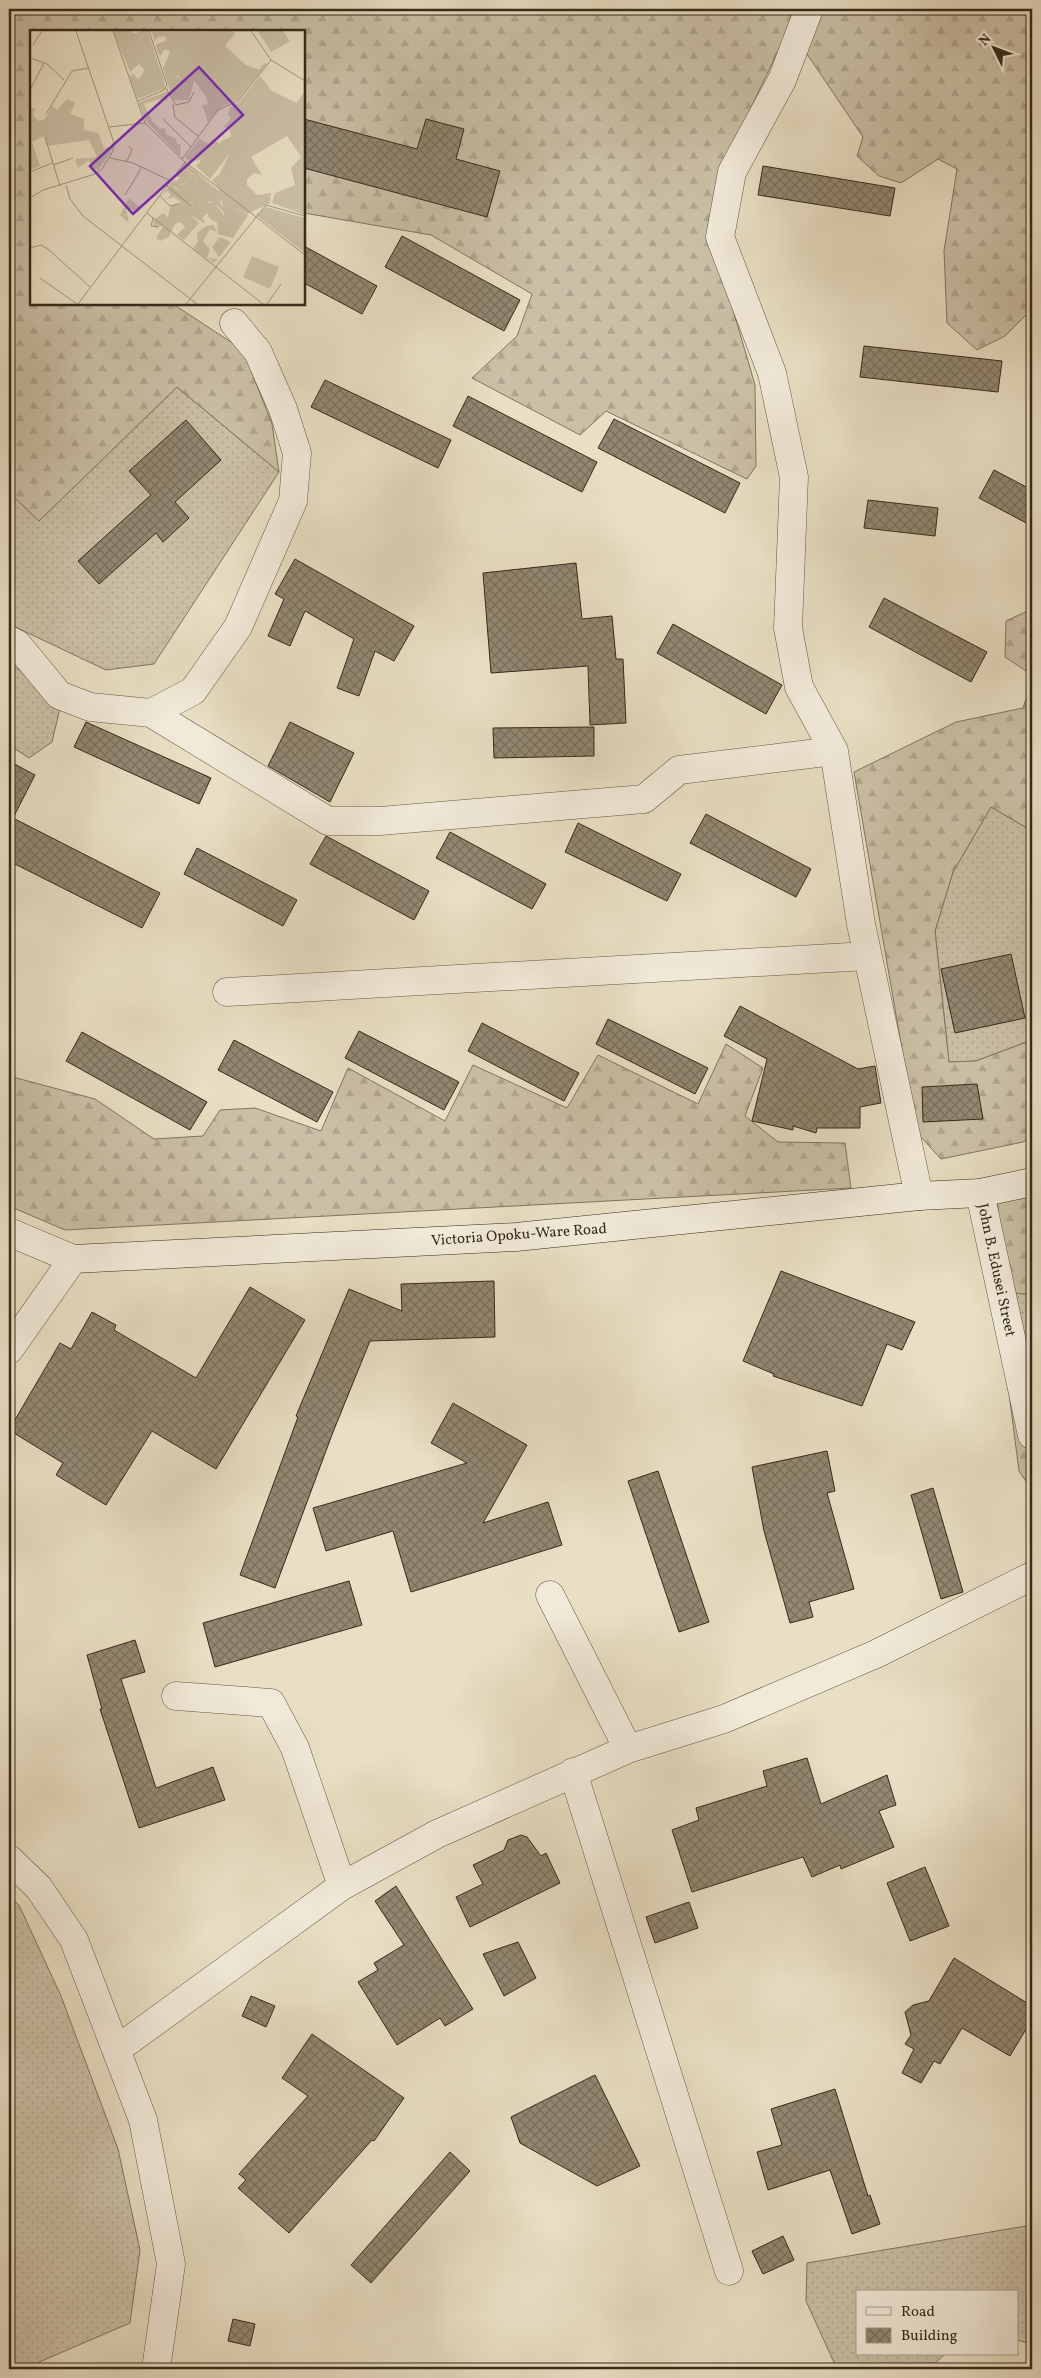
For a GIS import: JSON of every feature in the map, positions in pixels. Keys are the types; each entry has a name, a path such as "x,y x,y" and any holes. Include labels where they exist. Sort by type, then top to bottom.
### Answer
{"street":[{"path":"809,9 782,80 732,172 720,237 772,372 794,478 788,628 799,687 834,751 860,924 919,1196"},
{"path":"152,713 193,692 238,627 293,501 297,453 283,408 258,352 234,323"},
{"path":"9,640 17,644 59,695 90,707 152,713 328,821 380,822 644,799 679,770 834,751"},
{"path":"227,992 868,956"},
{"name":"Victoria Opoku-Ware Road","path":"9,1232 73,1259 516,1237 919,1196 980,1193 1032,1182"},
{"name":"John B. Edusei Street","path":"980,1193 1032,1435"},
{"path":"9,1350 73,1259"},
{"path":"116,2050 342,1886 437,1834 628,1749 724,1719 876,1654 1032,1576"},
{"path":"550,1596 628,1749"},
{"path":"176,1696 271,1702 295,1748 342,1886"},
{"path":"573,1772 728,2271"},
{"path":"9,1858 39,1888 74,1940 143,2120 171,2264 156,2369"}],"green space":[{"path":"9,9 792,9 790,26 724,164 708,224 755,385 756,466 747,479 606,411 580,435 472,378 517,336 532,294 431,235 305,213 305,30 30,30 30,305 175,305 243,350 272,424 279,472 177,387 39,521 9,492"},
{"path":"822,9 1032,9 1032,309 1005,336 977,350 947,323 944,251 957,169 938,159 901,183 879,176 857,156 863,137 805,51"},
{"path":"177,387 279,472 154,664 106,670 9,624 9,492 39,521"},
{"path":"1032,609 1032,675 1005,657 1006,621"},
{"path":"9,663 36,681 60,708 52,742 29,758 9,745"},
{"path":"1032,681 1032,831 991,807 953,872 935,931 949,1062 976,1061 1032,1040 1032,1137 1023,1142 941,1159 920,1136 912,1107 854,772 956,722 1023,708"},
{"path":"991,807 1032,831 1032,1040 976,1061 949,1062 935,931 953,872"},
{"path":"726,1044 763,1068 745,1116 778,1142 845,1143 851,1188 65,1230 9,1206 9,1076 95,1099 154,1139 203,1136 220,1110 255,1108 321,1131 348,1068 445,1121 473,1065 567,1108 598,1055 698,1104"},
{"path":"1032,1195 1032,1295 1008,1292 997,1202"},
{"path":"1008,1292 1032,1295 1032,1309 1026,1311 1032,1337 1032,1375"},
{"path":"1032,1375 1032,1490 1019,1471 1007,1378"},
{"path":"9,1896 19,1905 61,1996 118,2149 140,2250 130,2323 23,2369 9,2369"},
{"path":"1032,2225 1032,2344 1018,2340 1018,2290 856,2290 856,2356 943,2356 929,2369 837,2369 806,2301 807,2263"}],"building":[{"path":"305,119 417,149 426,119 464,129 456,159 500,171 487,217 305,168"},
{"path":"763,166 895,188 890,216 758,195"},
{"path":"402,236 520,300 504,331 385,267"},
{"path":"305,247 377,286 362,314 305,284"},
{"path":"864,346 1002,361 998,392 860,377"},
{"path":"325,380 451,440 438,468 311,407"},
{"path":"468,396 597,462 582,492 453,426"},
{"path":"614,419 740,483 725,513 598,448"},
{"path":"186,420 221,460 175,502 189,518 163,542 156,533 99,584 78,561 151,495 129,471"},
{"path":"994,470 1032,490 1032,526 979,498"},
{"path":"868,500 938,508 935,536 864,528"},
{"path":"295,559 414,626 394,661 375,651 359,696 337,688 354,639 305,611 290,646 268,636 284,599 275,594"},
{"path":"576,563 582,619 612,616 616,659 623,659 626,723 590,725 588,666 491,673 483,573"},
{"path":"884,598 987,652 971,682 869,627"},
{"path":"673,624 782,685 766,714 657,653"},
{"path":"86,722 211,778 199,804 74,747"},
{"path":"290,722 354,753 330,802 268,766"},
{"path":"594,727 594,756 494,758 493,728"},
{"path":"9,761 35,775 13,818 160,893 142,928 9,861"},
{"path":"706,814 811,869 796,897 690,843"},
{"path":"578,823 681,874 667,901 565,852"},
{"path":"450,832 546,884 532,909 436,858"},
{"path":"326,836 429,891 414,920 310,864"},
{"path":"197,848 297,900 283,926 184,874"},
{"path":"1011,954 1025,1018 955,1033 941,969"},
{"path":"740,1006 858,1069 875,1066 881,1103 860,1107 860,1128 817,1128 816,1133 793,1126 793,1130 752,1121 767,1059 724,1036"},
{"path":"608,1019 708,1068 695,1094 596,1044"},
{"path":"482,1023 579,1073 564,1101 468,1051"},
{"path":"359,1031 459,1082 444,1110 345,1058"},
{"path":"82,1032 207,1102 190,1130 66,1061"},
{"path":"234,1040 333,1092 317,1122 218,1070"},
{"path":"977,1084 983,1119 923,1122 922,1087"},
{"path":"781,1271 915,1322 902,1350 887,1344 862,1406 773,1376 774,1374 743,1361"},
{"path":"494,1281 495,1337 370,1341 333,1432 275,1588 240,1575 298,1417 296,1416 349,1289 402,1311 401,1284"},
{"path":"250,1287 305,1320 216,1469 152,1431 106,1505 56,1475 63,1463 9,1430 60,1343 71,1349 92,1312 116,1325 114,1330 196,1378"},
{"path":"453,1403 527,1445 483,1523 548,1502 562,1545 411,1592 393,1531 326,1551 313,1508 467,1463 431,1443"},
{"path":"827,1451 835,1491 827,1493 854,1589 809,1602 813,1617 790,1623 764,1531 752,1467"},
{"path":"658,1471 709,1622 679,1632 628,1481"},
{"path":"933,1488 963,1592 941,1599 911,1495"},
{"path":"349,1581 362,1625 215,1667 203,1623"},
{"path":"135,1640 145,1672 121,1679 156,1788 213,1767 225,1800 139,1828 100,1709 102,1709 87,1655"},
{"path":"807,1758 821,1804 887,1775 896,1805 879,1811 894,1847 841,1869 840,1865 812,1877 803,1857 692,1892 672,1830 699,1820 696,1808 767,1786 763,1771"},
{"path":"521,1835 527,1837 541,1856 546,1853 560,1883 470,1927 456,1897 483,1884 473,1865 504,1850 508,1840"},
{"path":"925,1867 949,1926 910,1941 887,1883"},
{"path":"396,1886 473,2009 445,2026 440,2018 397,2045 358,1982 378,1970 374,1963 404,1945 375,1901"},
{"path":"689,1902 698,1928 655,1943 646,1917"},
{"path":"518,1942 536,1978 504,1996 483,1954"},
{"path":"954,1958 1032,2006 1032,2019 1010,2056 962,2028 940,2064 934,2061 921,2083 902,2073 914,2049 905,2044 911,2035 905,2012 913,2005 929,2001"},
{"path":"251,1996 275,2006 266,2027 242,2016"},
{"path":"312,2034 404,2098 374,2141 372,2140 289,2233 238,2188 246,2180 239,2174 308,2096 282,2078"},
{"path":"595,2075 640,2166 597,2186 520,2143 511,2117"},
{"path":"835,2089 868,2196 870,2195 880,2224 852,2234 830,2170 768,2190 757,2152 782,2145 771,2109"},
{"path":"450,2152 470,2171 371,2283 351,2265"},
{"path":"783,2236 794,2260 763,2274 752,2251"},
{"path":"233,2319 255,2324 250,2346 228,2341"}]}
